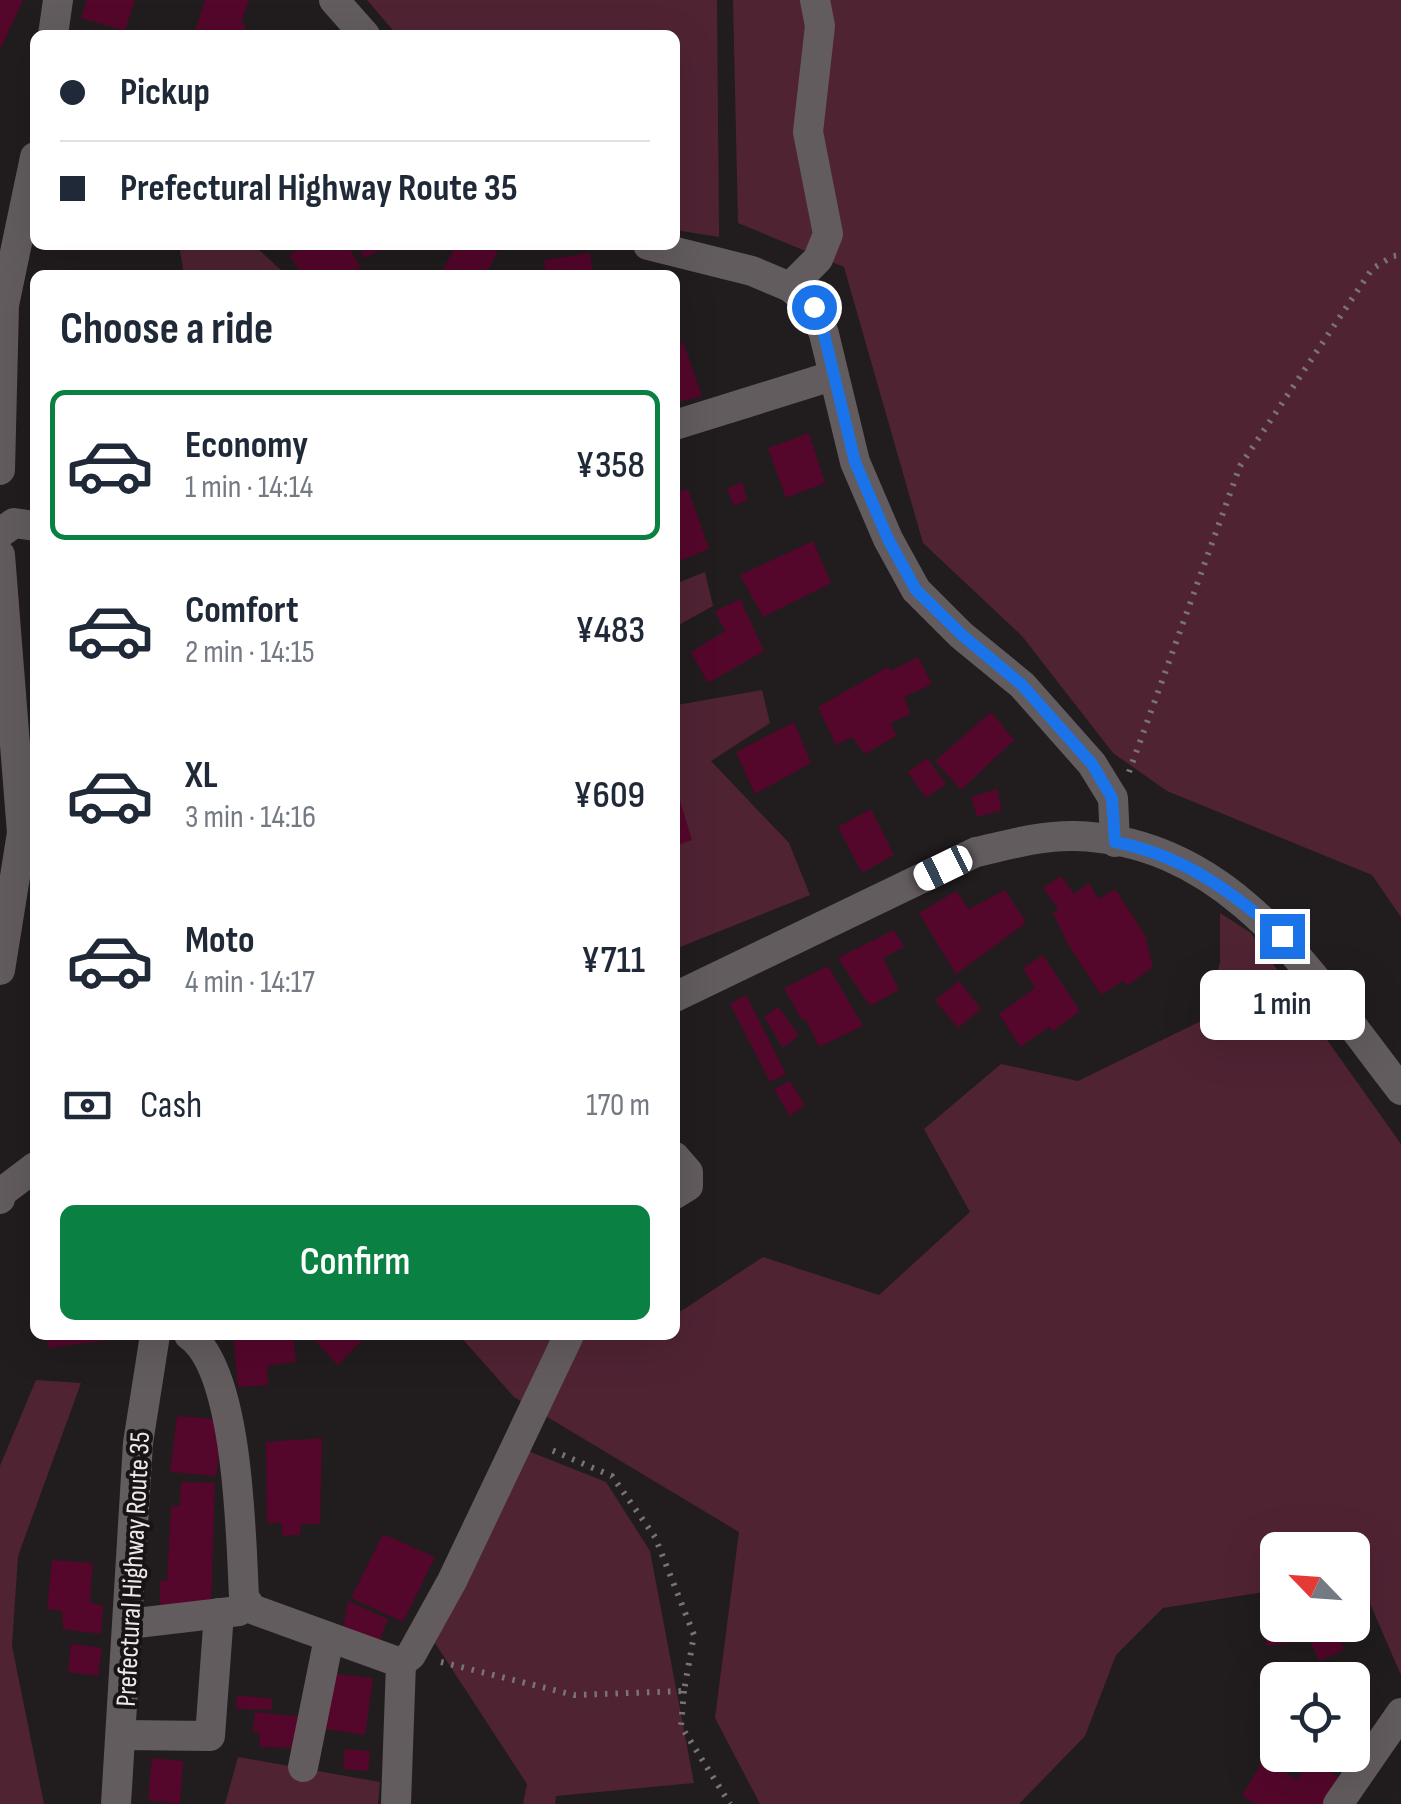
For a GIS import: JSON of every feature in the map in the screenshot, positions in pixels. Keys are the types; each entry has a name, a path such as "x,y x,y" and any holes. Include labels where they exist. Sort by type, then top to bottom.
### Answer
{"street":[{"path":"55,30 58,0"},
{"path":"334,0 361,30"},
{"path":"790,287 818,258 828,234 808,132 820,26 815,0"},
{"path":"0,470 4,305 30,181"},
{"path":"668,250 752,271 790,287 814,307 855,462 888,539 916,590 1022,685 1092,764 1112,798 1115,842"},
{"path":"680,423 832,376"},
{"path":"0,533 14,523 30,525"},
{"path":"0,555 22,832 0,970"},
{"path":"680,994 976,852 1023,841 1075,836 1115,842 1186,864 1238,896 1282,936 1401,1090"},
{"path":"680,1163 688,1172 688,1186 680,1191"},
{"path":"1,1193 30,1172"},
{"name":"Prefectural Highway Route 35","path":"116,1804 138,1444 154,1340"},
{"path":"194,1340 208,1356 236,1449 244,1597 252,1609"},
{"path":"396,1804 406,1659 452,1581 568,1340"},
{"path":"128,1624 252,1609 329,1638 406,1659"},
{"path":"123,1736 210,1736 219,1613"},
{"path":"304,1768 329,1638"},
{"path":"1338,1804 1401,1713"}],"path":[{"path":"1112,798 1128,774 1240,466 1372,270 1392,256 1401,255"},
{"path":"522,1437 612,1476 655,1537 694,1635 682,1726 730,1804"},
{"path":"406,1659 574,1695 684,1691"}],"shaded area":[{"path":"367,0 717,0 719,237 680,231 680,30 393,30"},
{"path":"733,0 1401,0 1401,917 1372,875 1167,791 1113,753 1022,636 923,543 844,267 738,223"},
{"path":"180,250 259,250 281,270 183,270"},
{"path":"705,572 713,606 680,624 680,582"},
{"path":"762,690 770,723 711,761 789,843 810,895 680,947 680,704"},
{"path":"1220,913 1251,933 1401,1144 1401,1675 1370,1603 1370,1532 1260,1532 1260,1593 1163,1608 1116,1655 1085,1736 1019,1804 760,1804 715,1718 739,1532 514,1397 463,1340 680,1340 680,1312 763,1257 879,1295 970,1212 924,1129 1001,1064 1078,1081 1201,1021 1220,963"},
{"path":"36,1380 81,1383 18,1556 12,1646 44,1804 0,1804 0,1466"},
{"path":"528,1451 606,1482 650,1551 694,1783 556,1796 555,1804 523,1804 527,1784 435,1643"},
{"path":"238,1757 380,1782 378,1804 225,1804"}],"building":[{"path":"0,0 23,0 0,50"},
{"path":"87,0 135,0 125,30 81,18"},
{"path":"205,0 249,0 241,23 246,25 244,30 196,30"},
{"path":"297,250 350,250 361,267 299,270 289,255"},
{"path":"360,250 381,250 364,258"},
{"path":"453,250 498,252 488,270 443,270"},
{"path":"590,253 592,270 545,270 544,260"},
{"path":"683,342 702,396 680,402"},
{"path":"809,433 825,483 786,498 768,448"},
{"path":"742,482 747,500 734,506 727,489"},
{"path":"688,489 709,549 680,561 680,491"},
{"path":"813,541 831,583 763,617 740,575"},
{"path":"740,599 764,651 708,683 691,652 725,631 715,611"},
{"path":"918,657 932,684 904,697 910,714 891,723 896,736 865,754 852,737 836,745 818,707 888,667 891,671"},
{"path":"991,712 1014,740 961,790 935,761"},
{"path":"794,722 811,763 755,794 736,752"},
{"path":"927,758 946,784 926,798 908,772"},
{"path":"997,789 1002,810 977,817 971,797"},
{"path":"680,800 692,840 680,844"},
{"path":"871,809 894,855 862,873 838,827"},
{"path":"1061,876 1074,894 1089,883 1098,899 1115,889 1145,935 1153,967 1128,985 1123,981 1101,995 1069,946 1053,913 1058,909 1043,888"},
{"path":"1005,890 1026,923 956,974 919,913 956,891 969,909"},
{"path":"894,930 904,947 883,958 899,990 870,1006 838,958"},
{"path":"1043,955 1080,1011 1053,1031 1049,1027 1020,1047 999,1014 1035,988 1023,968"},
{"path":"828,966 863,1026 819,1047 806,1019 802,1020 784,988"},
{"path":"959,981 981,1009 958,1028 935,1000"},
{"path":"746,995 786,1074 770,1082 730,1004"},
{"path":"778,1007 799,1035 783,1048 764,1017"},
{"path":"790,1081 805,1105 790,1116 774,1089"},
{"path":"47,1340 108,1340 48,1348"},
{"path":"233,1340 294,1340 296,1362 267,1366 268,1385 238,1387"},
{"path":"314,1340 362,1340 338,1365"},
{"path":"177,1416 224,1420 216,1476 170,1472"},
{"path":"322,1438 320,1524 301,1524 300,1535 282,1536 282,1523 267,1523 266,1442"},
{"path":"181,1482 215,1483 211,1606 160,1607 160,1581 167,1581 171,1507 180,1505"},
{"path":"383,1534 435,1557 403,1622 351,1598"},
{"path":"52,1560 93,1563 90,1602 103,1606 101,1634 63,1629 62,1611 47,1609"},
{"path":"348,1601 388,1619 377,1647 342,1635"},
{"path":"1310,1642 1341,1642 1344,1650 1319,1661"},
{"path":"71,1644 102,1648 98,1676 68,1672"},
{"path":"334,1674 373,1678 365,1735 325,1729"},
{"path":"237,1695 273,1699 271,1710 236,1709"},
{"path":"255,1712 303,1717 298,1748 260,1747 259,1732 253,1732"},
{"path":"345,1749 370,1751 368,1771 343,1769"},
{"path":"152,1758 183,1761 180,1804 148,1800"},
{"path":"1260,1766 1260,1772 1285,1772 1297,1779 1301,1772 1331,1772 1342,1779 1325,1804 1255,1804 1242,1795"}],"route":[{"path":"814,307 855,462 888,539 916,590 1022,685 1092,764 1112,798 1115,842 1186,864 1238,896 1282,936"}]}
